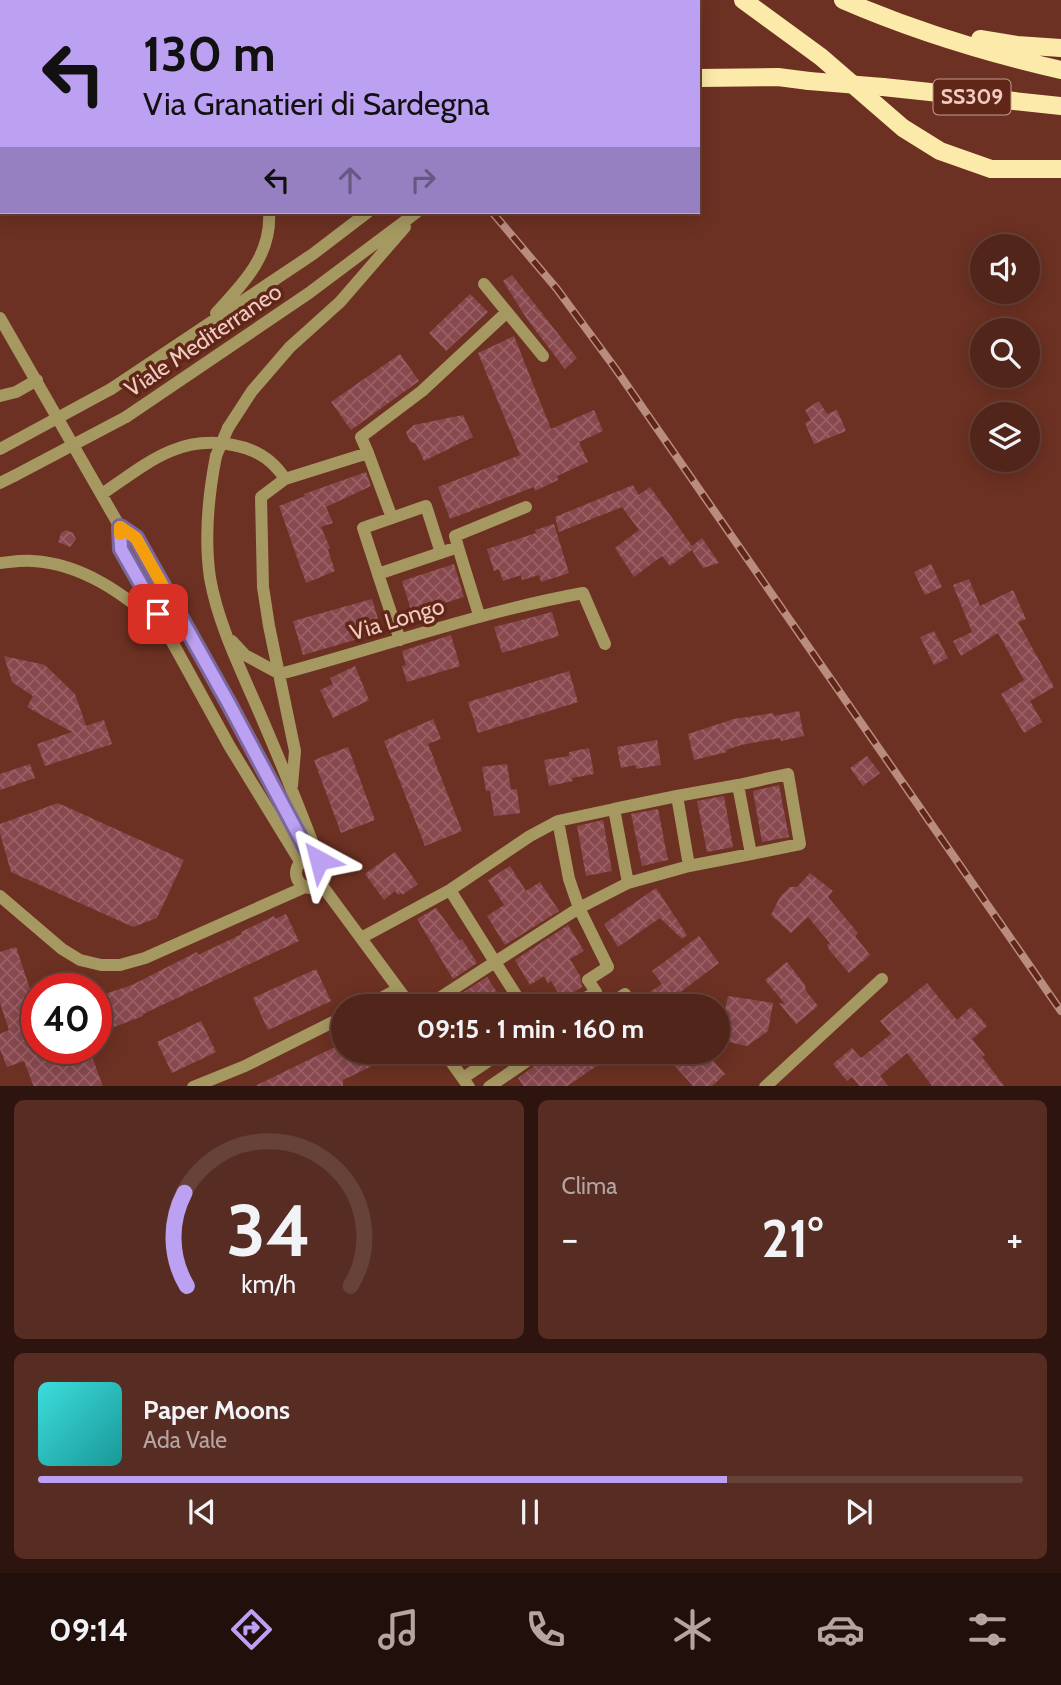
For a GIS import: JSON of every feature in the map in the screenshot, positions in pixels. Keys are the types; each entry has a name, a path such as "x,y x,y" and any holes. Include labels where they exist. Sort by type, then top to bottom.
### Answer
{"main road":[{"path":"743,0 821,57 903,128 940,151 991,169 1061,169"},
{"name":"SS309","path":"842,0 1007,58 1061,70"},
{"name":"SS309","path":"925,31 1017,45 1061,48"},
{"name":"SS309","path":"700,78 809,80 1061,106"}],"street":[{"path":"200,331 248,279 269,233 269,214"},
{"name":"Viale Mediterraneo","path":"0,449 111,389 313,254 365,214"},
{"name":"Viale Mediterraneo","path":"0,483 126,417 309,293 415,214"},
{"path":"310,860 292,786 225,632 211,579 207,537 208,496 216,456 228,428 252,391 290,347 340,302 416,214"},
{"path":"484,284 543,356"},
{"path":"392,518 362,437 422,391 507,312"},
{"path":"0,318 120,527 121,549 230,747 310,860 326,872 316,886 305,887 270,901 145,958 120,965 101,965 80,960 62,949 0,896"},
{"path":"0,396 16,392 37,380"},
{"path":"102,494 172,449 190,443 216,442 248,448 275,464 285,479"},
{"path":"292,786 295,751 263,587 261,497 285,479 368,453"},
{"path":"400,640 363,528 426,506 441,553"},
{"path":"480,615 454,536 526,507"},
{"path":"120,527 136,538 229,704 310,860"},
{"path":"378,574 458,547"},
{"path":"0,562 32,560 59,565 90,576 113,588 168,631"},
{"name":"Via Longo","path":"280,674 480,615 526,603 583,593 606,644"},
{"path":"225,632 245,655 280,674"},
{"path":"361,938 450,890 530,836 558,821 788,774 800,844 689,866 628,883 579,908 446,994"},
{"path":"738,785 751,854"},
{"path":"677,796 689,866"},
{"path":"614,808 628,883"},
{"path":"558,821 569,879 579,908 608,967 588,980 596,992 593,994"},
{"path":"310,860 297,868 299,881 316,886 361,938 402,994"},
{"path":"450,890 515,994"},
{"path":"766,1086 882,979"},
{"path":"389,994 398,989"},
{"path":"196,1086 245,1066 331,1023"},
{"path":"453,1064 466,1082 488,1064"},
{"path":"490,1086 523,1064"}],"building":[{"path":"512,275 577,358 565,369 527,319 503,281"},
{"path":"470,294 488,312 446,351 429,333"},
{"path":"514,336 551,429 594,410 603,431 579,442 588,462 557,476 558,480 535,491 534,487 450,519 438,487 520,455 478,353"},
{"path":"400,354 419,381 351,430 331,402"},
{"path":"819,401 827,414 837,410 846,431 814,444 805,423 811,420 805,410"},
{"path":"463,415 473,437 424,461 416,444 410,441 406,432 414,425"},
{"path":"366,472 371,486 326,507 333,523 321,527 330,548 328,550 335,571 306,583 279,506"},
{"path":"633,485 639,495 650,487 692,546 702,538 719,563 703,568 692,550 670,566 662,556 634,577 615,548 639,530 622,507 559,532 555,517"},
{"path":"554,524 569,573 541,582 539,575 522,580 521,575 503,581 499,569 494,571 487,549 536,533 535,530"},
{"path":"66,530 73,533 76,539 70,547 58,542 61,533"},
{"path":"454,564 464,597 412,613 402,581"},
{"path":"931,564 942,587 925,595 914,572"},
{"path":"969,579 980,606 1013,590 1026,619 1018,622 1054,687 1030,701 1042,722 1024,733 1001,694 1024,680 998,633 961,656 953,641 972,632 953,585"},
{"path":"372,599 382,632 303,655 293,621"},
{"path":"552,612 559,636 502,653 494,627"},
{"path":"934,631 948,658 934,665 920,637"},
{"path":"451,635 460,666 407,682 402,666 406,665 402,651"},
{"path":"4,656 45,665 75,694 86,726 104,720 112,744 45,766 37,744 72,732 27,707 33,696 12,682"},
{"path":"355,666 369,700 333,718 320,690 333,684 330,678"},
{"path":"569,671 578,702 478,733 468,702"},
{"path":"799,711 804,736 741,745 726,750 727,752 694,760 688,734 734,719"},
{"path":"433,719 441,739 428,744 462,831 425,846 384,741"},
{"path":"657,740 661,765 636,769 636,765 621,768 617,747"},
{"path":"348,747 375,820 341,833 314,760"},
{"path":"589,748 594,774 549,786 544,760 569,756 569,752"},
{"path":"867,756 880,773 863,786 850,768"},
{"path":"30,764 35,778 0,790 0,774"},
{"path":"507,764 511,790 517,789 520,813 494,816 482,767"},
{"path":"779,785 789,837 762,842 753,791"},
{"path":"724,796 733,847 707,852 697,801"},
{"path":"58,803 184,860 157,918 133,927 11,872 0,824"},
{"path":"658,809 668,860 642,866 631,814"},
{"path":"603,820 612,871 586,876 577,826"},
{"path":"395,852 418,884 402,895 395,891 384,900 365,874"},
{"path":"510,866 526,891 540,882 559,911 505,945 487,916 504,905 488,880"},
{"path":"810,873 833,891 828,897 858,933 855,936 870,955 849,973 830,951 827,945 830,943 808,917 791,933 771,915 780,897 790,887 797,887"},
{"path":"656,888 687,935 682,939 660,918 618,947 604,924"},
{"path":"436,908 460,941 462,939 477,963 453,979 417,919"},
{"path":"286,914 299,941 143,1016 112,1028 112,992 132,985 197,952 198,955 274,916 275,919"},
{"path":"568,925 584,951 570,959 580,976 582,987 570,994 559,994 551,981 548,983 544,976 530,985 515,960"},
{"path":"699,936 719,963 678,994 647,994 662,984 652,971"},
{"path":"16,947 25,973 21,973 21,1062 7,1067 0,1049 0,1034 9,1030 0,1003 0,952"},
{"path":"787,962 818,1006 796,1024 779,1003 785,1004 765,980"},
{"path":"316,969 331,1001 268,1030 253,998"},
{"path":"487,977 498,994 463,994"},
{"path":"927,983 957,1020 971,1007 987,1026 972,1039 1004,1086 932,1086 907,1053 880,1076 888,1086 859,1086 852,1077 847,1081 833,1064 852,1048 861,1058 891,1034 880,1021"},
{"path":"730,996 773,1003 768,1031 747,1046 730,1042"},
{"path":"201,1021 216,1052 172,1073 157,1042"},
{"path":"331,1049 331,1064 376,1064 343,1080 343,1086 255,1086"},
{"path":"25,1064 95,1064 103,1086 34,1086"},
{"path":"537,1064 600,1064 567,1086 523,1086 518,1078"},
{"path":"675,1064 716,1064 725,1074 712,1086 693,1086"}],"railway":[{"path":"494,214 557,289 615,368 1061,1011"}],"slow traffic":[{"path":"120,534 120,527 136,538 170,599"}],"route":[{"path":"158,614 121,549 120,527 136,538 311,858 319,860"}]}
